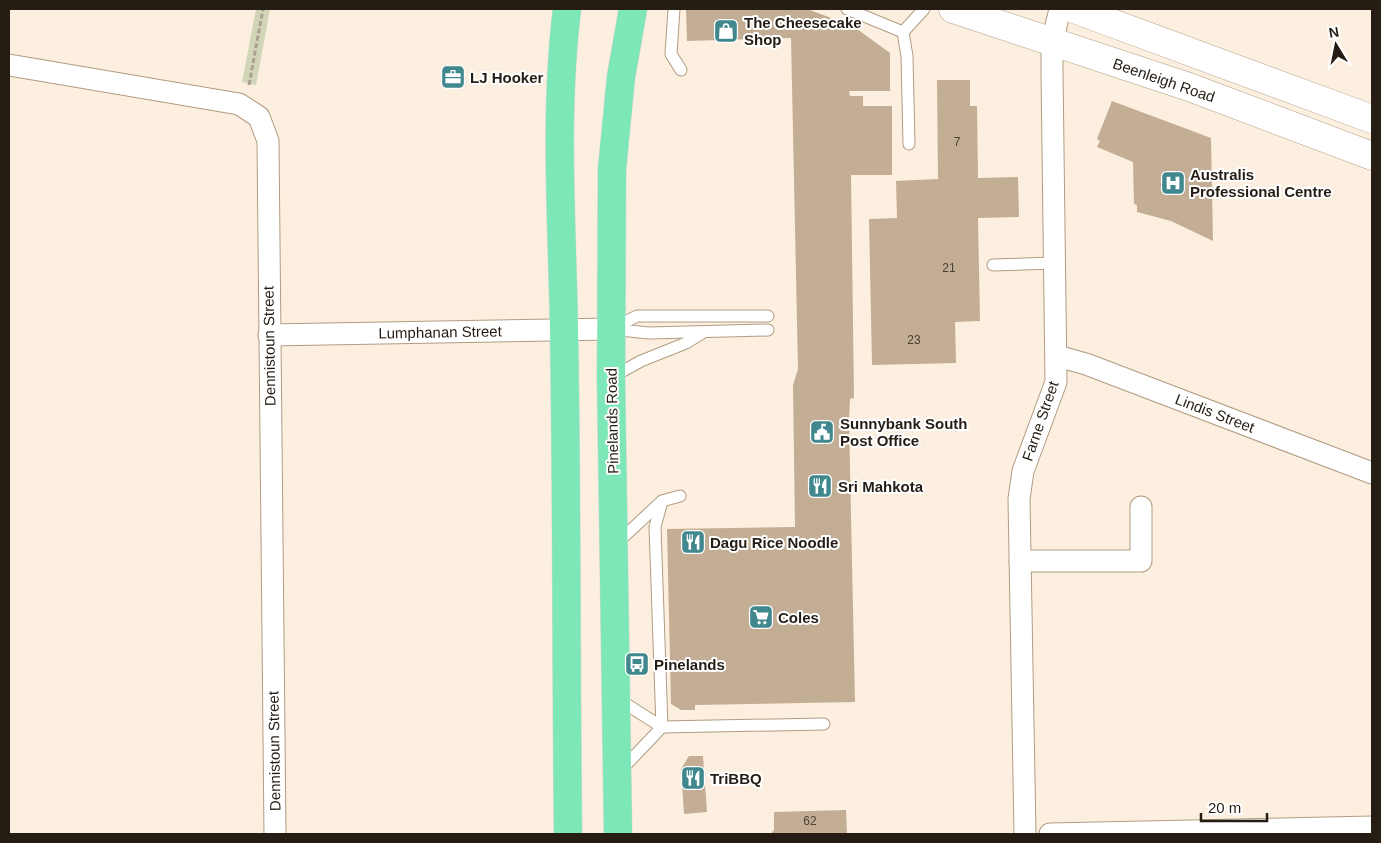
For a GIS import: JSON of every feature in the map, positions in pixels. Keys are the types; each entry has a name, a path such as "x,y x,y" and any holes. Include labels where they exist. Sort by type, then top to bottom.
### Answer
{"main road":[{"path":"554,9 561,60"},
{"path":"567,9 561,60 558,156 564,330 568,834"},
{"name":"Pinelands Road","path":"618,834 610,329 612,169 621,77 633,9"},
{"name":"Beenleigh Road","path":"953,9 1189,87 1372,156"},
{"path":"1074,9 1118,18 1372,119"}],"street":[{"name":"Farne Street","path":"1024,834 1019,499 1023,471 1056,382 1052,43 1060,9"},
{"name":"Dennistoun Street","path":"9,65 239,104 259,117 268,141 275,834"},
{"name":"Lumphanan Street","path":"269,335 610,329"},
{"name":"Lindis Street","path":"1057,356 1086,364 1372,473"},
{"path":"1020,561 1140,561 1141,507"},
{"path":"1050,834 1372,827"}],"lane":[{"path":"674,9 671,54 680,70"},
{"path":"848,9 903,32"},
{"path":"903,32 924,9"},
{"path":"903,32 907,56 909,144"},
{"path":"993,265 1054,263"},
{"path":"610,329 638,316 768,316"},
{"path":"610,329 638,333 768,330"},
{"path":"611,378 641,361 686,344 702,332"},
{"path":"614,546 662,501 680,496"},
{"path":"618,773 662,727 656,527 662,501"},
{"path":"616,698 662,727 824,724"}],"path":[{"path":"248,88 263,9"}],"green space":[{"path":"256,9 270,9 256,85 242,82"}],"building":[{"path":"686,9 807,9 853,26 890,53 890,91 849,91 850,96 863,96 863,106 892,106 892,175 851,175 854,398 850,399 849,421 855,702 695,705 695,710 681,710 671,704 667,529 795,527 793,385 798,369 791,38 687,41"},
{"path":"937,80 970,80 970,106 977,106 978,178 1018,177 1019,217 978,218 980,321 955,322 956,363 872,365 869,219 897,218 896,181 938,179"},
{"name":"Australis Professional Centre","path":"1112,101 1211,138 1213,241 1171,221 1137,212 1137,205 1134,204 1133,162 1097,147 1100,141 1097,139"},
{"name":"TriBBQ","path":"689,756 703,756 707,812 684,814 681,769"},
{"path":"846,810 847,834 771,834 774,830 774,812"}],"place":[{"name":"The Cheesecake Shop","path":"726,31"},
{"name":"LJ Hooker","path":"453,77"},
{"name":"Australis Professional Centre","path":"1173,183"},
{"name":"Sunnybank South Post Office","path":"822,432"},
{"name":"Sri Mahkota","path":"820,486"},
{"name":"Dagu Rice Noodle","path":"693,542"},
{"name":"Coles","path":"761,617"},
{"name":"Pinelands","path":"637,664"},
{"name":"TriBBQ","path":"693,778"}]}
